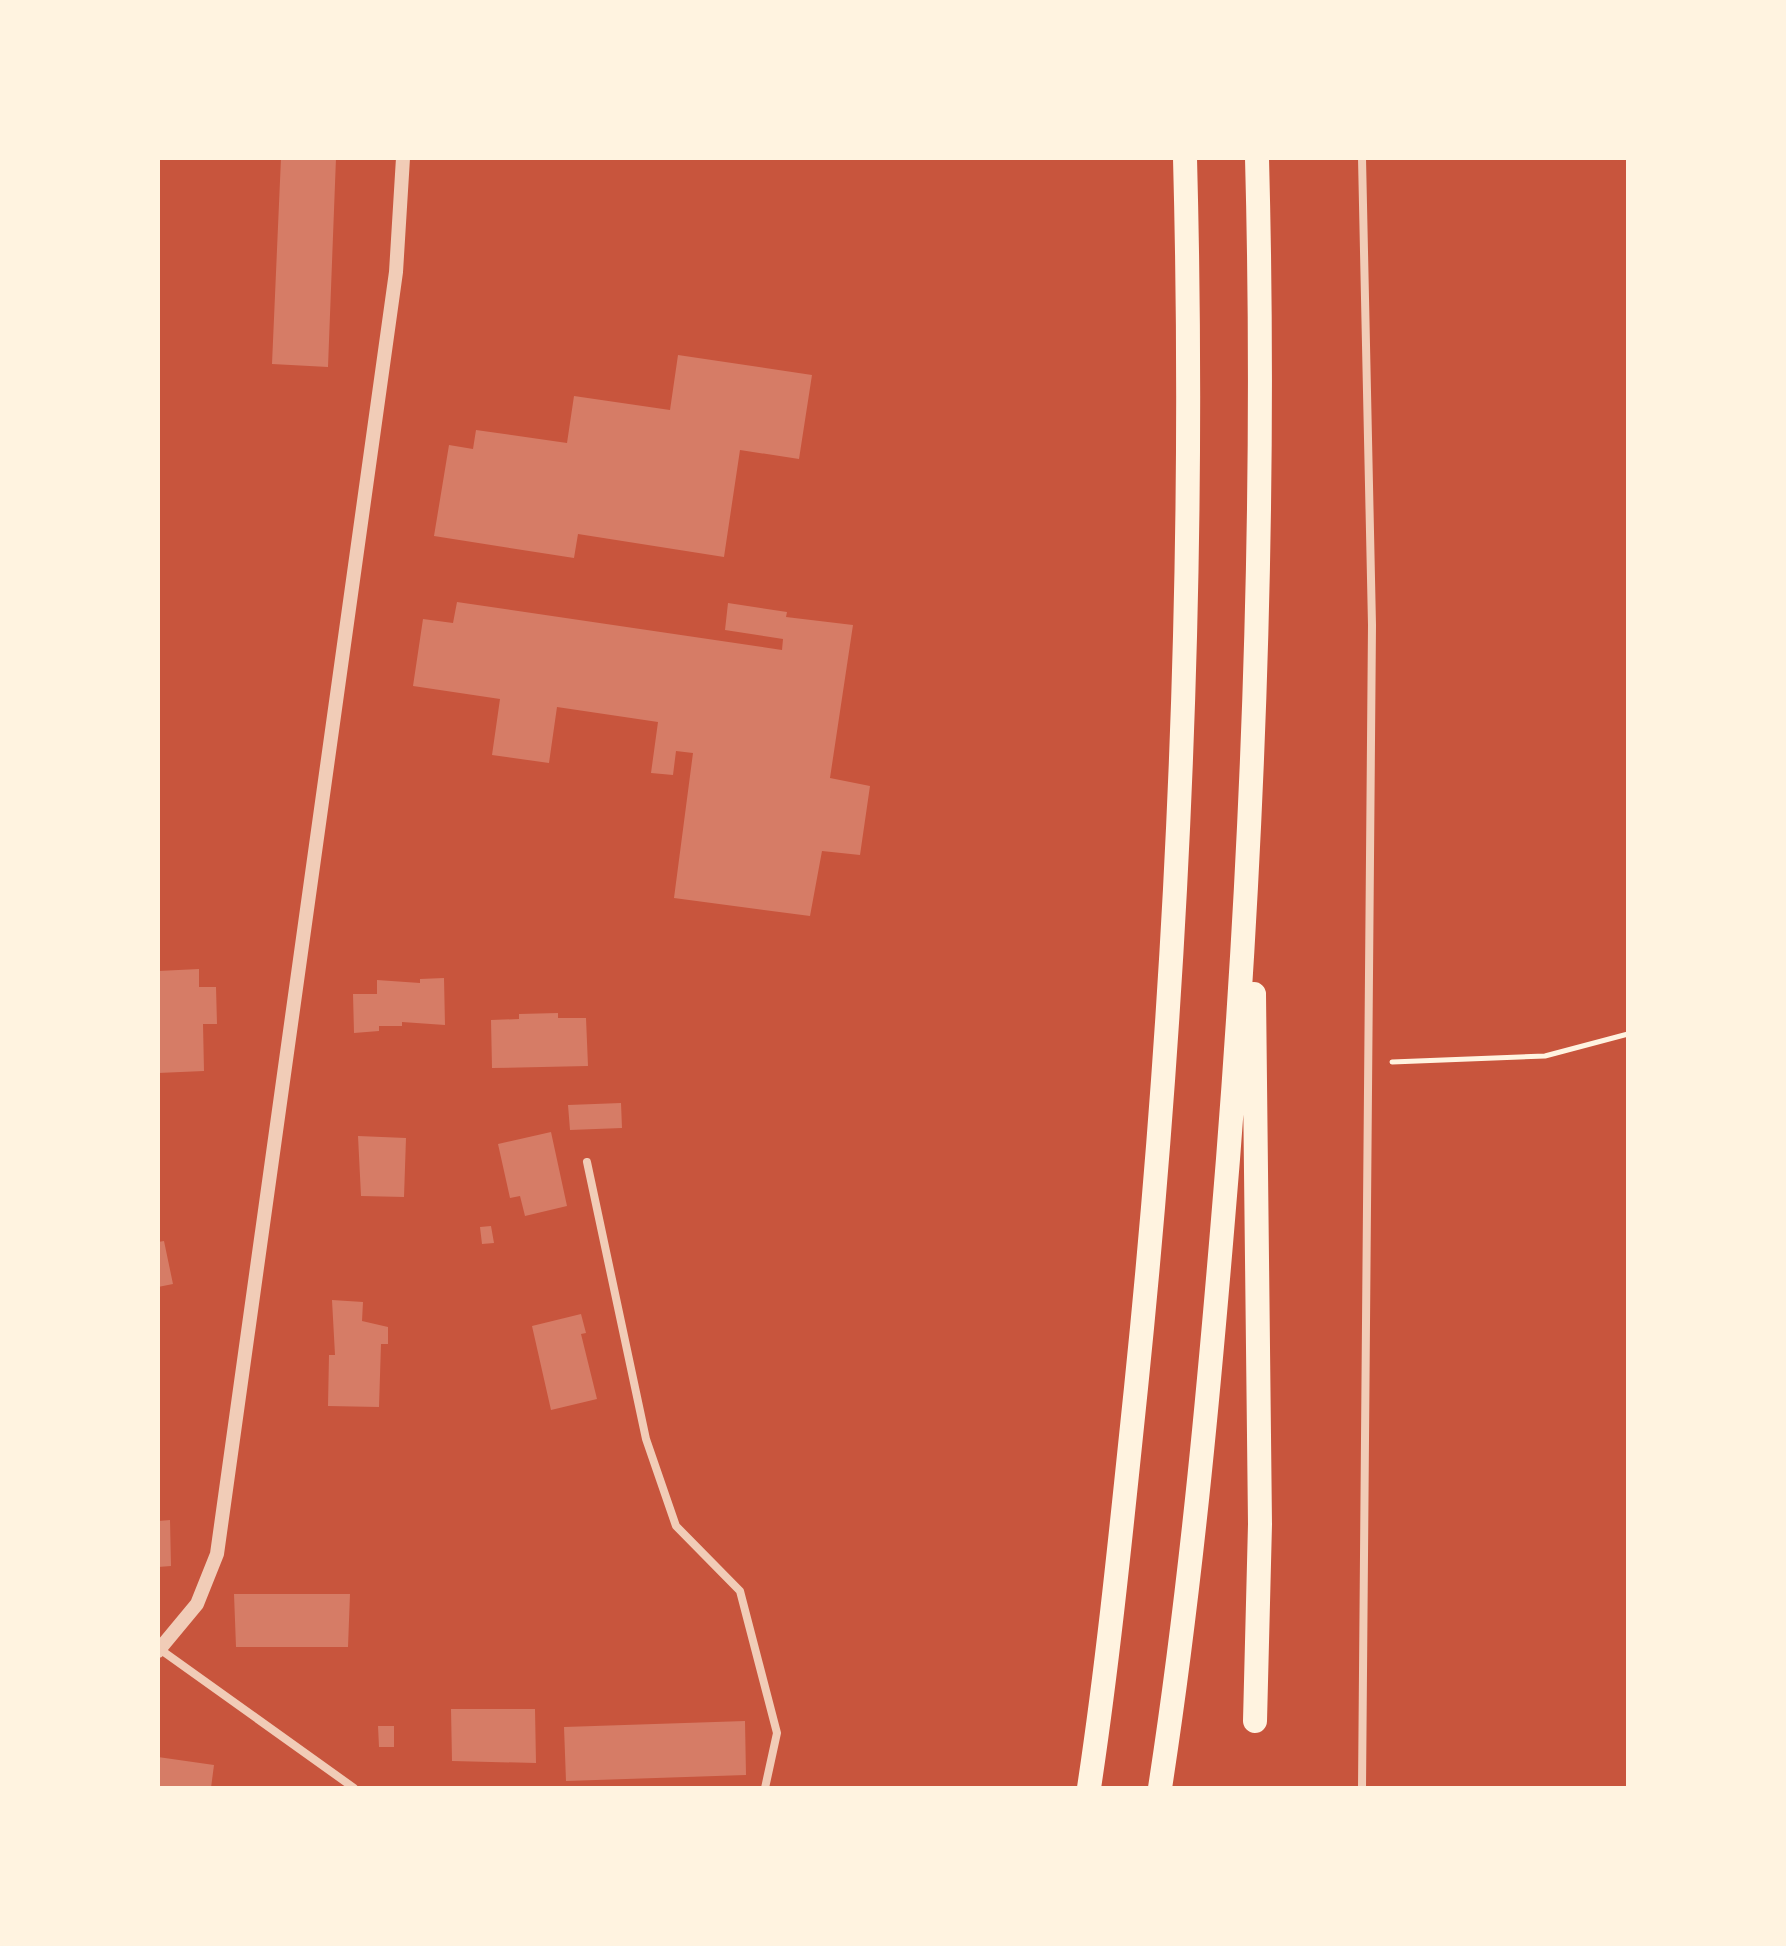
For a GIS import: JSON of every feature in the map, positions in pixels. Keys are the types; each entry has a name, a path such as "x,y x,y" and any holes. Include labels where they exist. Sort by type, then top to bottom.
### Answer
{"highway":[{"path":"1089,1788 1107,1672 1146,1293 1167,1028 1182,740 1188,389 1185,158"},
{"path":"1255,1721 1260,1524 1252,763 1259,392 1257,158"},
{"path":"1160,1788 1194,1526 1218,1278 1237,1045 1252,763"}],"street":[{"path":"354,1788 160,1650 197,1604 217,1554 396,272 403,158"},
{"path":"1362,158 1372,625 1362,1788"},
{"path":"587,1162 646,1439 676,1526 740,1591 777,1733 765,1788"}],"path":[{"path":"1368,1063 1545,1056 1628,1034"}],"building":[{"path":"281,158 336,158 328,367 272,364"},
{"path":"678,355 812,375 799,459 740,450 724,557 578,534 574,558 434,536 449,445 473,449 476,430 567,443 574,396 670,410"},
{"path":"457,602 782,650 783,639 725,630 728,603 787,612 786,617 853,625 830,778 870,786 860,855 822,851 810,916 674,898 693,753 676,751 673,775 651,773 658,722 557,707 549,763 492,755 500,699 413,686 423,619 453,623"},
{"path":"199,969 199,987 216,987 217,1024 203,1024 204,1071 158,1073 158,971"},
{"path":"444,978 445,1025 402,1022 402,1026 379,1026 379,1031 354,1033 353,994 377,994 377,980 420,983 420,979"},
{"path":"558,1013 558,1018 586,1018 588,1066 492,1068 491,1020 519,1019 519,1014"},
{"path":"621,1103 622,1128 570,1130 568,1105"},
{"path":"551,1132 567,1206 525,1216 520,1196 510,1198 498,1144"},
{"path":"358,1136 406,1138 404,1197 361,1196"},
{"path":"491,1226 494,1243 482,1244 480,1227"},
{"path":"164,1241 173,1284 158,1287 158,1242"},
{"path":"332,1300 363,1302 362,1321 388,1327 388,1344 381,1344 379,1407 328,1406 329,1355 335,1355"},
{"path":"581,1314 586,1333 581,1334 597,1399 551,1410 532,1326"},
{"path":"170,1520 171,1566 158,1567 158,1521"},
{"path":"234,1594 350,1594 348,1647 236,1647"},
{"path":"451,1709 535,1709 536,1763 452,1761"},
{"path":"745,1721 746,1775 566,1781 564,1727"},
{"path":"378,1726 394,1726 394,1747 379,1747"},
{"path":"158,1757 214,1765 211,1788 158,1788"}]}
